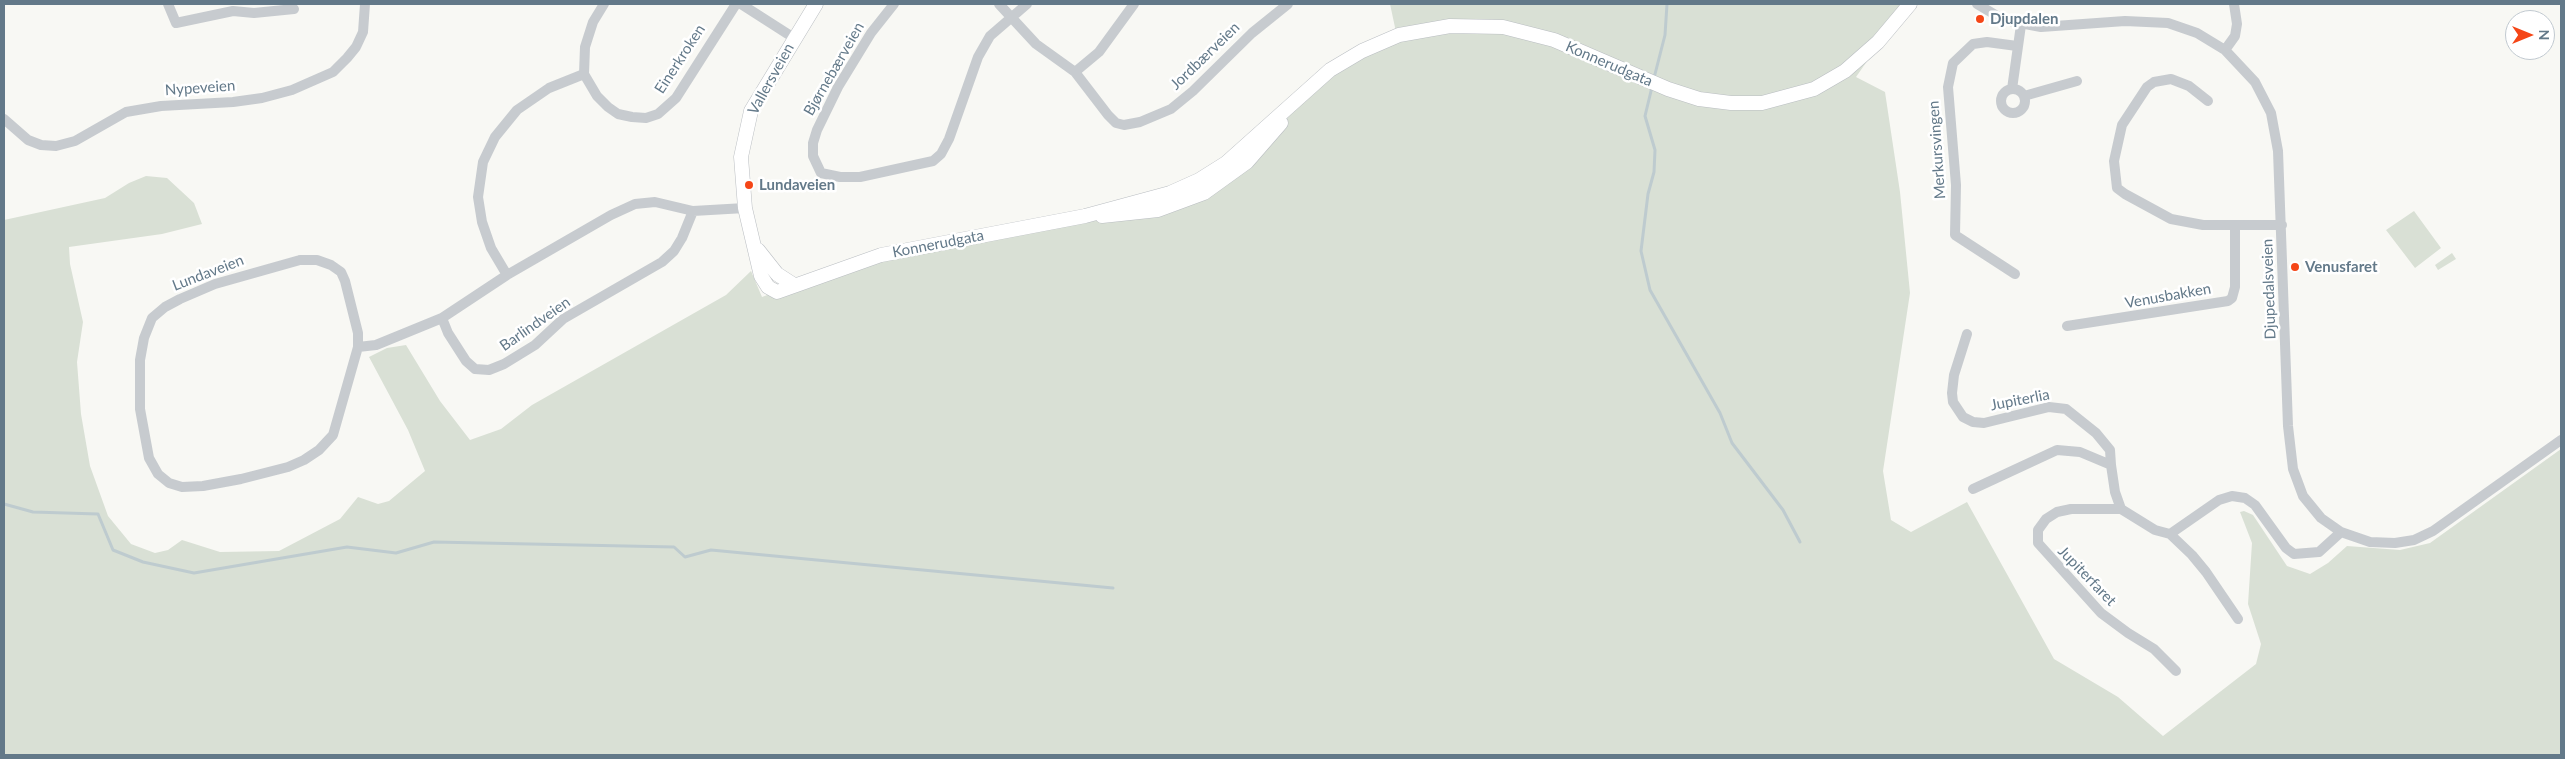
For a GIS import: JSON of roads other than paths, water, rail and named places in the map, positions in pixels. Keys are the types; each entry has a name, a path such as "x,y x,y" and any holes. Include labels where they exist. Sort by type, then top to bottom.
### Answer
{"main road":[{"name":"Vallersveien","path":"756,247 745,208 741,177 746,130 761,92 816,4"},
{"name":"Konnerudgata","path":"756,247 777,274 794,285 881,255 1085,216 1156,198 1199,180 1226,163 1330,70 1362,51 1399,35 1468,25 1503,27 1535,34 1668,89 1699,99 1731,103 1762,103 1800,94 1831,80 1863,57 1910,4"}],"street":[{"path":"168,4 176,23 233,11 254,13 294,9"},
{"name":"Nypeveien","path":"4,119 28,140 41,145 56,146 75,141 126,112 161,106 252,99 292,90 333,72 347,58 356,47 363,32 365,4"},
{"path":"507,275 491,248 482,222 478,197 483,162 495,137 517,110 549,88 584,74 584,47 593,22 604,4"},
{"name":"Einerkroken","path":"584,74 597,96 618,114 632,118 646,118 658,114 676,98 736,4"},
{"path":"742,4 794,38"},
{"name":"Bjørnebærveien","path":"894,4 871,33 838,87 817,130 813,143 813,156 821,173 840,178 860,177 934,161 941,154 949,139 978,57 990,36 1010,18"},
{"path":"998,4 1036,44 1075,72 1099,52 1134,4"},
{"path":"1010,18 1028,4"},
{"name":"Jordbærveien","path":"1075,72 1096,102 1116,123 1124,125 1140,122 1171,109 1193,91 1252,33 1288,4"},
{"name":"Djupedalsveien","path":"1977,4 2004,20 2021,25 2053,28 2124,21 2168,23 2198,33 2225,50 2249,73 2264,96 2272,113 2278,150 2288,426 2293,468 2303,496 2313,511 2341,532 2357,540 2383,544 2414,540 2440,526 2561,440"},
{"path":"2225,50 2235,36 2238,24 2234,4"},
{"path":"2021,25 2016,46 2012,89 2003,96 2002,101 2007,111 2013,113 2023,107 2024,96"},
{"name":"Merkursvingen","path":"2015,274 1955,235 1956,185 1948,87 1953,64 1973,44 1987,42 2016,46"},
{"path":"2208,100 2189,86 2178,81 2166,79 2154,82 2147,87 2122,126 2114,161 2117,188 2171,218 2203,225 2282,225"},
{"path":"2024,96 2077,81"},
{"path":"2012,89 2017,90 2024,96"},
{"path":"358,348 376,345 442,318 507,275 611,215 635,204 655,202 692,211 745,208"},
{"name":"Barlindveien","path":"442,318 466,361 476,369 489,370 504,364 536,345 563,320 662,262 674,251 682,238 692,211"},
{"name":"Venusbakken","path":"2067,326 2228,301 2232,298 2235,287 2235,226"},
{"name":"Lundaveien","path":"300,260 317,260 331,265 341,272 358,334 358,348 333,435 319,450 304,460 241,479 203,486 182,487 169,483 158,474 149,458 140,409 140,360 144,338 152,318 165,307 215,284 249,273 300,260"},
{"name":"Jupiterlia","path":"1967,334 1954,375 1952,393 1952,402 1963,417 1984,423 2049,407 2066,409 2096,433 2110,450 2115,492 2121,509"},
{"path":"1973,489 2057,450 2080,452 2111,465"},
{"path":"2170,534 2219,500 2232,496 2245,498 2255,505 2286,548 2294,554 2319,552 2341,532"},
{"name":"Jupiterfaret","path":"2121,509 2071,509 2057,512 2046,519 2038,530 2038,543 2101,613 2115,625 2154,648 2176,672"},
{"path":"2121,509 2155,530 2170,534 2192,555 2206,572 2238,619"}],"waterway":[{"path":"1654,78 1665,35 1667,4"},
{"path":"1652,87 1645,116 1655,150 1654,172 1648,194 1641,251 1650,290 1720,413 1732,443 1783,510 1800,542"},
{"path":"4,504 33,512 98,514 113,550 143,562 194,573 347,547 396,553 434,542 674,547 685,557 711,550 1113,588"}],"place":[{"name":"Djupdalen","path":"1980,19"},
{"name":"Lundaveien","path":"749,185"},
{"name":"Venusfaret","path":"2295,267"}]}
